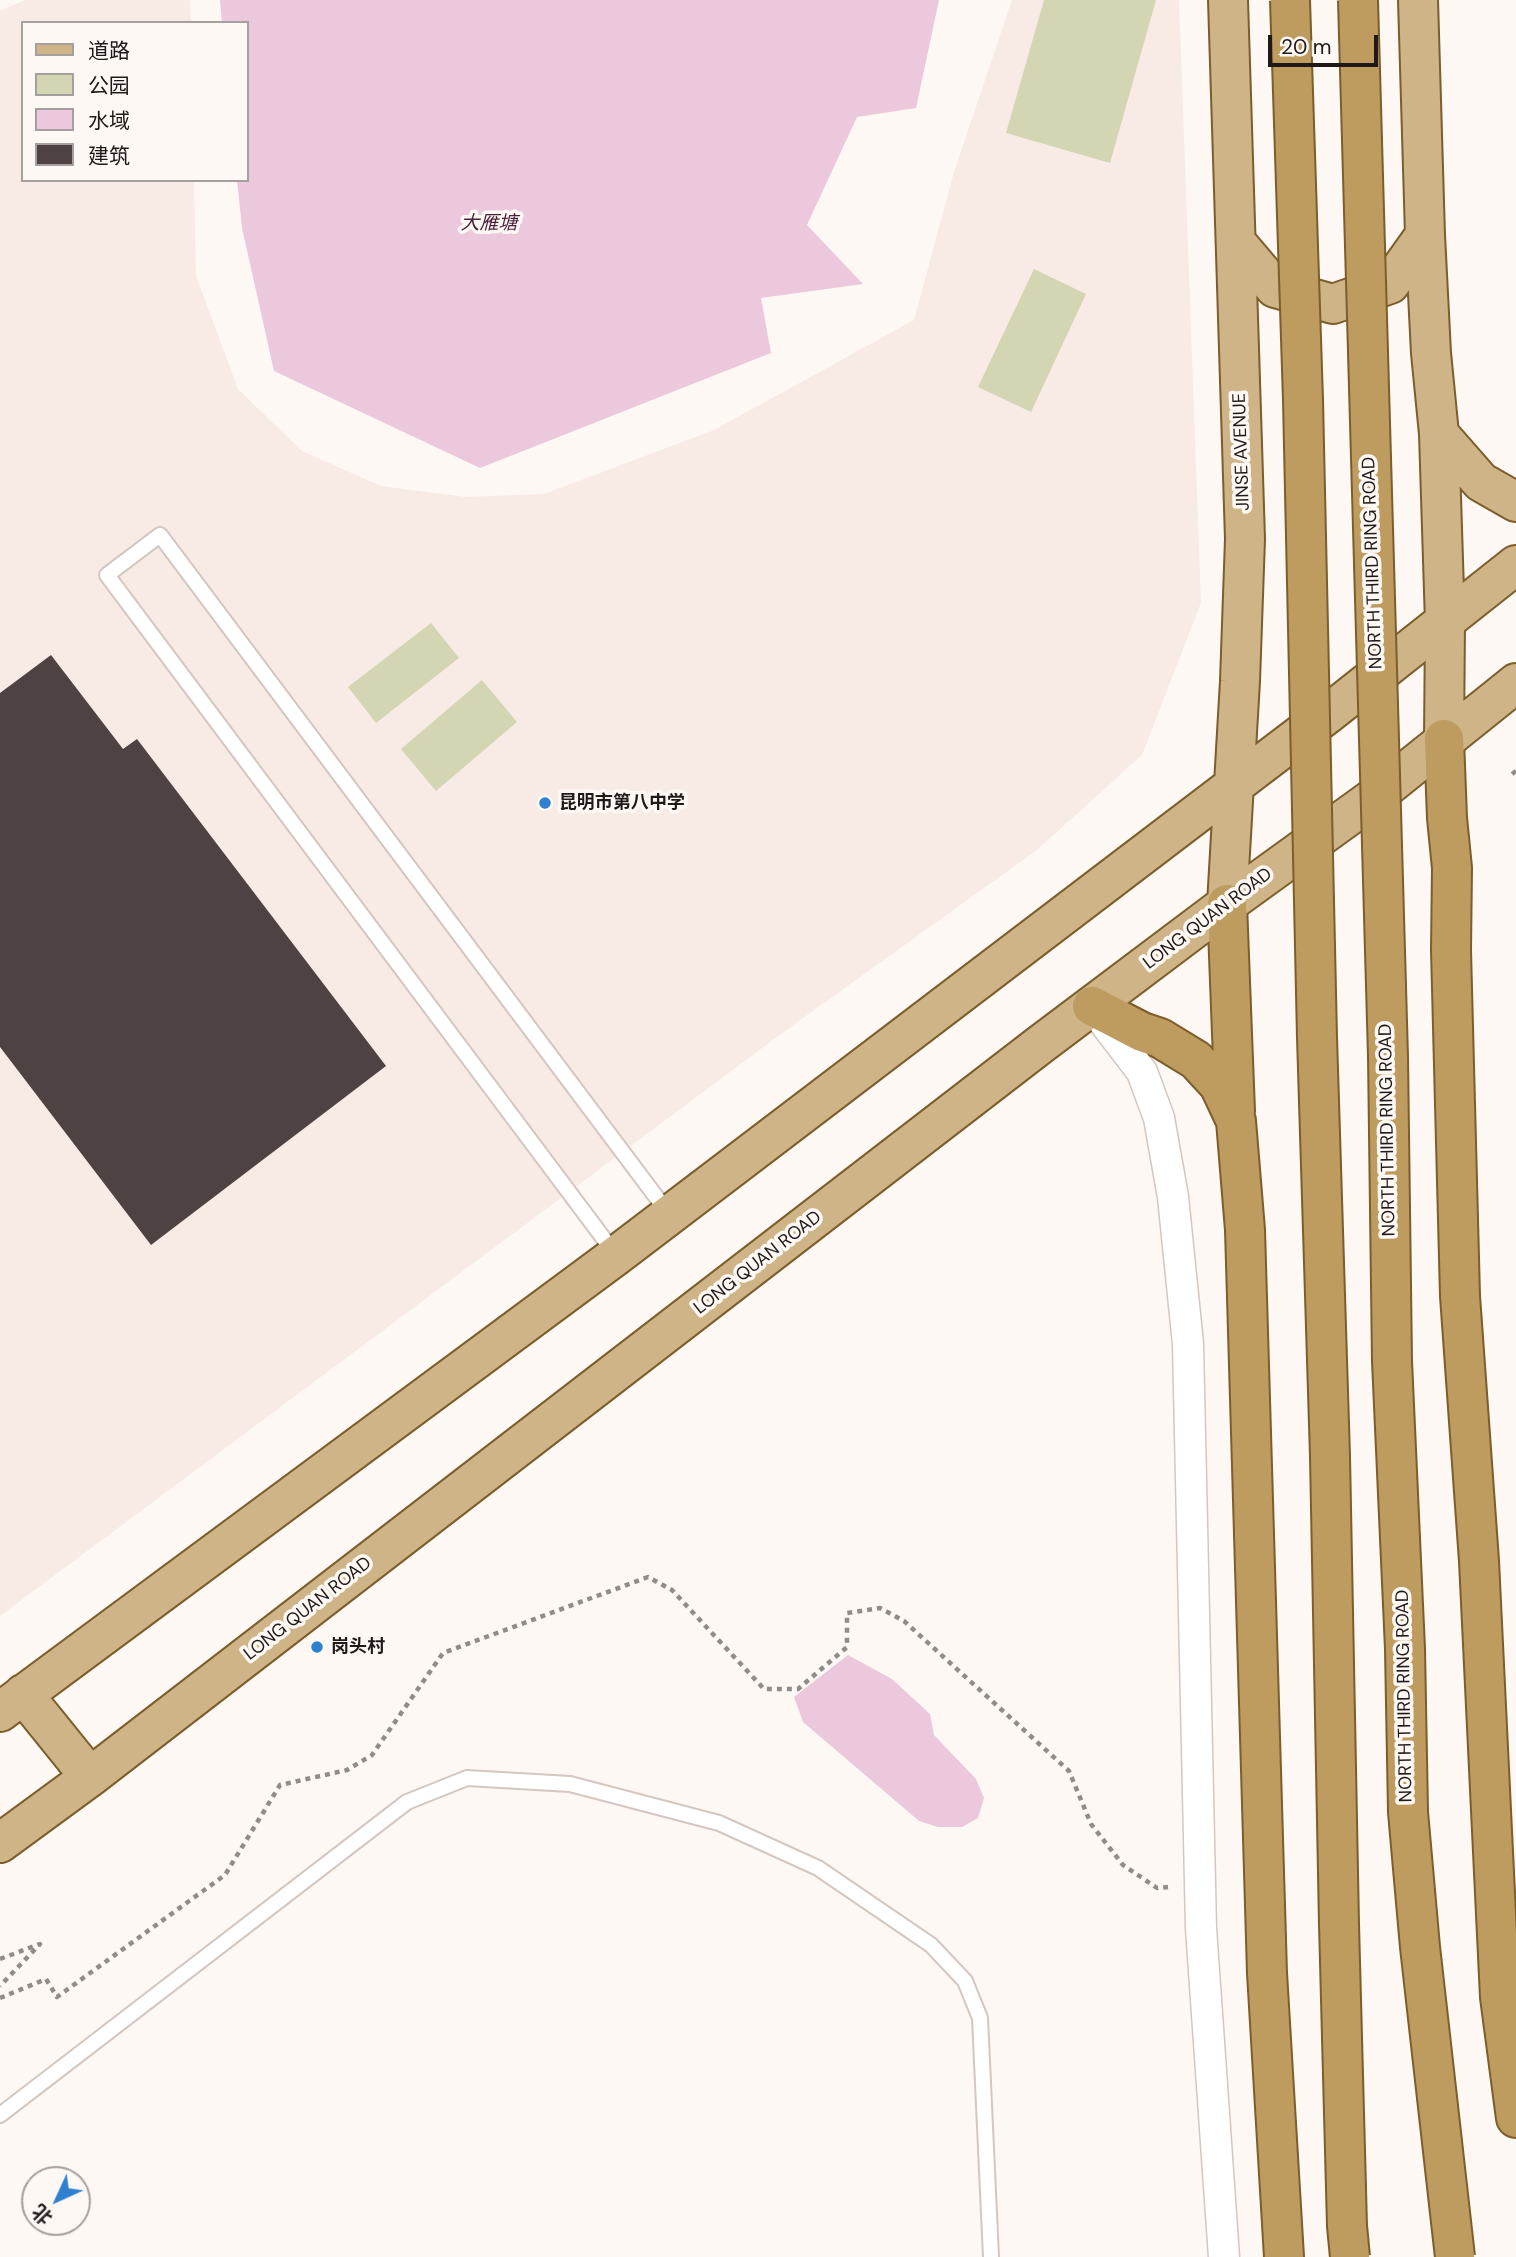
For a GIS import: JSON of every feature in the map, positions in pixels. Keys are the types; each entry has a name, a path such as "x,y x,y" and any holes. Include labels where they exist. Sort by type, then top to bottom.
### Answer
{"highway":[{"path":"1290,0 1349,2257"},
{"name":"NORTH THIRD RING ROAD","path":"1358,0 1388,1056 1392,1361 1405,1649 1408,1812 1421,1960 1455,2257"},
{"path":"1444,739 1452,868 1451,950 1460,1296 1479,1560 1500,1997 1516,2118"},
{"path":"1227,904 1236,1121 1245,1230 1267,1973 1284,2257"},
{"path":"1092,1006 1142,1032 1160,1038 1196,1060 1219,1085 1236,1121"}],"main road":[{"name":"JINSE AVENUE","path":"1227,904 1245,539 1228,0"},
{"path":"1418,0 1425,235 1439,434 1445,623 1444,739"},
{"path":"1236,242 1275,288 1333,304 1390,284 1425,235"},
{"path":"1439,434 1481,482 1516,502"},
{"path":"90,1777 11,1703 670,1215 1234,786 1516,565"},
{"name":"LONG QUAN ROAD","path":"0,1843 90,1777 1092,1006 1368,802 1516,683"}],"street":[{"path":"1092,1006 1142,1072 1159,1118 1173,1197 1188,1344 1202,1942 1224,2257"}],"lane":[{"path":"617,1255 107,575 160,535 670,1215"},
{"path":"0,2115 407,1802 467,1778 570,1784 719,1823 818,1868 931,1945 965,1982 980,2018 991,2257"}],"path":[{"path":"0,1998 46,1979 57,1997 225,1875 280,1785 347,1770 372,1755 443,1653 648,1577 672,1590 764,1689 798,1689 847,1647 847,1613 880,1608 904,1620 1069,1771 1091,1824 1123,1865 1157,1888 1200,1885"},
{"path":"0,1959 40,1944 0,1986"}],"shaded area":[{"name":"昆明市第八中学","path":"25,0 190,0 191,21 21,21 21,182 194,182 196,276 238,389 302,451 381,486 466,497 544,494 714,430 914,320 954,172 1012,0 1179,0 1201,603 1142,755 1037,850 785,1031 0,1616 0,11"}],"green space":[{"path":"1044,0 1156,0 1110,163 1006,133"},
{"path":"1034,269 1086,294 1031,412 978,387"},
{"path":"431,623 459,658 376,723 348,687"},
{"path":"482,680 517,722 436,791 401,749"}],"water":[{"name":"大雁塘","path":"220,0 939,0 916,108 857,117 807,225 863,284 761,298 771,353 480,468 274,371 242,228 237,182 248,182 248,21 222,21"},
{"path":"848,1655 892,1679 930,1714 934,1735 976,1779 984,1798 978,1818 962,1827 938,1827 919,1821 803,1722 794,1697"}],"building":[{"path":"51,655 123,749 137,739 386,1066 151,1245 0,1047 0,693"}],"place":[{"name":"昆明市第八中学","path":"545,803"},
{"name":"岗头村","path":"317,1647"}]}
